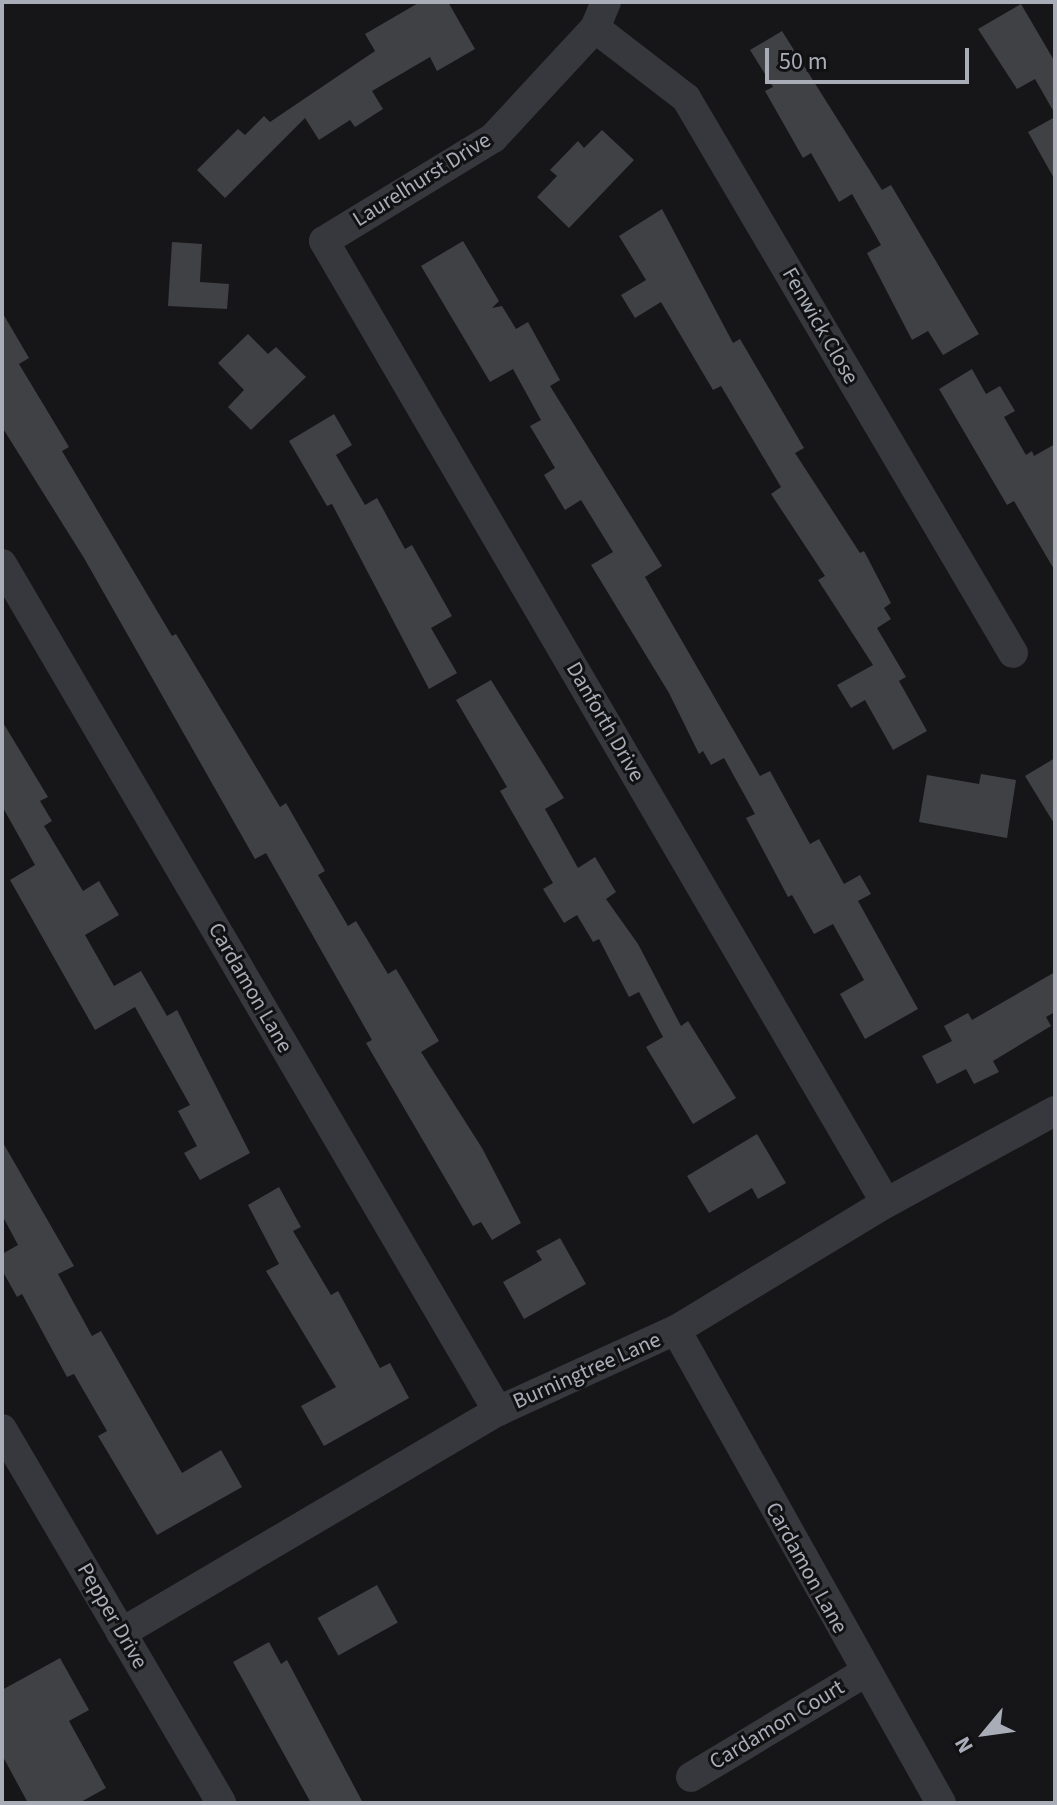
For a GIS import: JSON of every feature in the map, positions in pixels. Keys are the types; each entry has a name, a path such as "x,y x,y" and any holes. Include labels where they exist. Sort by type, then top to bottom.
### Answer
{"street":[{"name":"Laurelhurst Drive","path":"324,241 493,138 600,15"},
{"name":"Fenwick Close","path":"600,15 686,98 1013,653"},
{"name":"Danforth Drive","path":"324,241 886,1203"},
{"name":"Cardamon Lane","path":"2,564 498,1411"},
{"name":"Burningtree Lane","path":"121,1633 498,1411 676,1330 886,1203 1055,1111"},
{"name":"Cardamon Lane","path":"676,1330 864,1673 941,1803"},
{"name":"Pepper Drive","path":"2,1429 221,1803"},
{"name":"Cardamon Court","path":"691,1777 864,1673"}],"building":[{"path":"420,2 448,2 475,49 437,71 430,57 372,91 383,109 355,127 350,120 319,140 305,118 225,198 197,170 238,129 245,135 264,116 270,122 375,51 365,34"},
{"path":"1021,4 1055,62 1055,114 1035,79 1017,89 978,29"},
{"path":"782,31 882,190 891,185 979,334 943,355 928,331 912,340 867,253 881,245 852,194 839,202 811,153 803,158 765,91 773,87 750,50"},
{"path":"1055,117 1055,180 1028,132"},
{"path":"602,130 634,160 569,228 537,197 557,176 550,170 578,141 584,148"},
{"path":"662,209 733,343 740,339 804,448 795,453 860,553 864,551 891,603 884,608 891,619 877,628 906,677 899,681 927,731 893,750 865,700 851,708 837,685 873,665 818,580 825,576 771,494 781,487 721,386 713,390 661,302 635,318 621,295 646,280 619,236"},
{"path":"463,241 499,301 492,308 502,306 516,329 528,322 560,380 550,386 662,566 645,577 760,776 770,771 810,844 819,839 844,884 860,875 871,894 858,901 918,1009 865,1039 840,994 864,980 833,924 814,934 792,895 788,897 746,818 755,814 724,758 711,765 703,751 699,754 669,693 591,565 613,552 581,500 565,510 544,475 555,468 530,426 541,420 513,369 490,382 421,266"},
{"path":"172,242 202,244 200,282 229,284 227,309 168,306"},
{"path":"2,312 29,358 19,364 69,447 62,451 172,636 176,634 280,807 286,803 325,871 318,875 348,926 356,921 388,974 396,969 439,1041 421,1052 482,1148 521,1223 492,1240 481,1222 473,1226 366,1043 372,1040 266,853 255,859 84,558 2,427"},
{"path":"248,334 268,354 276,347 306,377 251,430 228,407 244,390 218,363"},
{"path":"972,369 986,394 1000,386 1015,411 1004,417 1026,455 1032,451 1034,456 1055,444 1055,571 1014,501 1007,505 939,389"},
{"path":"334,414 352,445 336,455 365,505 377,498 405,549 412,545 452,616 431,628 457,673 429,689 332,504 327,506 289,441"},
{"path":"491,680 564,798 545,809 578,868 595,857 616,892 606,899 638,944 681,1026 688,1021 736,1098 693,1124 646,1047 663,1037 639,992 629,997 599,939 593,942 577,915 564,923 543,889 553,883 500,791 507,787 456,700"},
{"path":"2,721 48,797 40,801 52,821 44,826 83,891 99,881 119,915 85,935 114,986 141,971 167,1016 177,1010 250,1153 200,1180 184,1153 197,1146 178,1111 190,1105 135,1007 95,1030 10,880 35,865 2,806"},
{"path":"1055,758 1055,825 1025,776"},
{"path":"981,774 1016,780 1007,838 919,822 927,775 979,784"},
{"path":"1055,972 1055,1012 1046,1017 1051,1026 993,1061 999,1072 974,1084 966,1069 937,1084 922,1056 952,1041 944,1026 968,1013 972,1020"},
{"path":"757,1134 786,1183 758,1199 752,1188 709,1213 687,1176"},
{"path":"2,1141 74,1266 58,1274 92,1336 101,1331 182,1473 221,1450 242,1487 157,1535 98,1436 107,1431 74,1374 67,1377 22,1294 17,1297 2,1270 2,1254 18,1245 2,1215"},
{"path":"279,1187 301,1227 293,1231 331,1295 338,1291 380,1368 390,1363 409,1398 324,1446 301,1406 336,1387 266,1271 279,1264 248,1205"},
{"path":"560,1238 586,1284 524,1319 503,1282 542,1260 536,1251"},
{"path":"377,1585 398,1623 338,1656 318,1618"},
{"path":"269,1642 281,1664 287,1660 363,1803 311,1803 233,1662"},
{"path":"60,1658 89,1710 69,1721 106,1788 79,1803 28,1803 2,1755 2,1690"}]}
